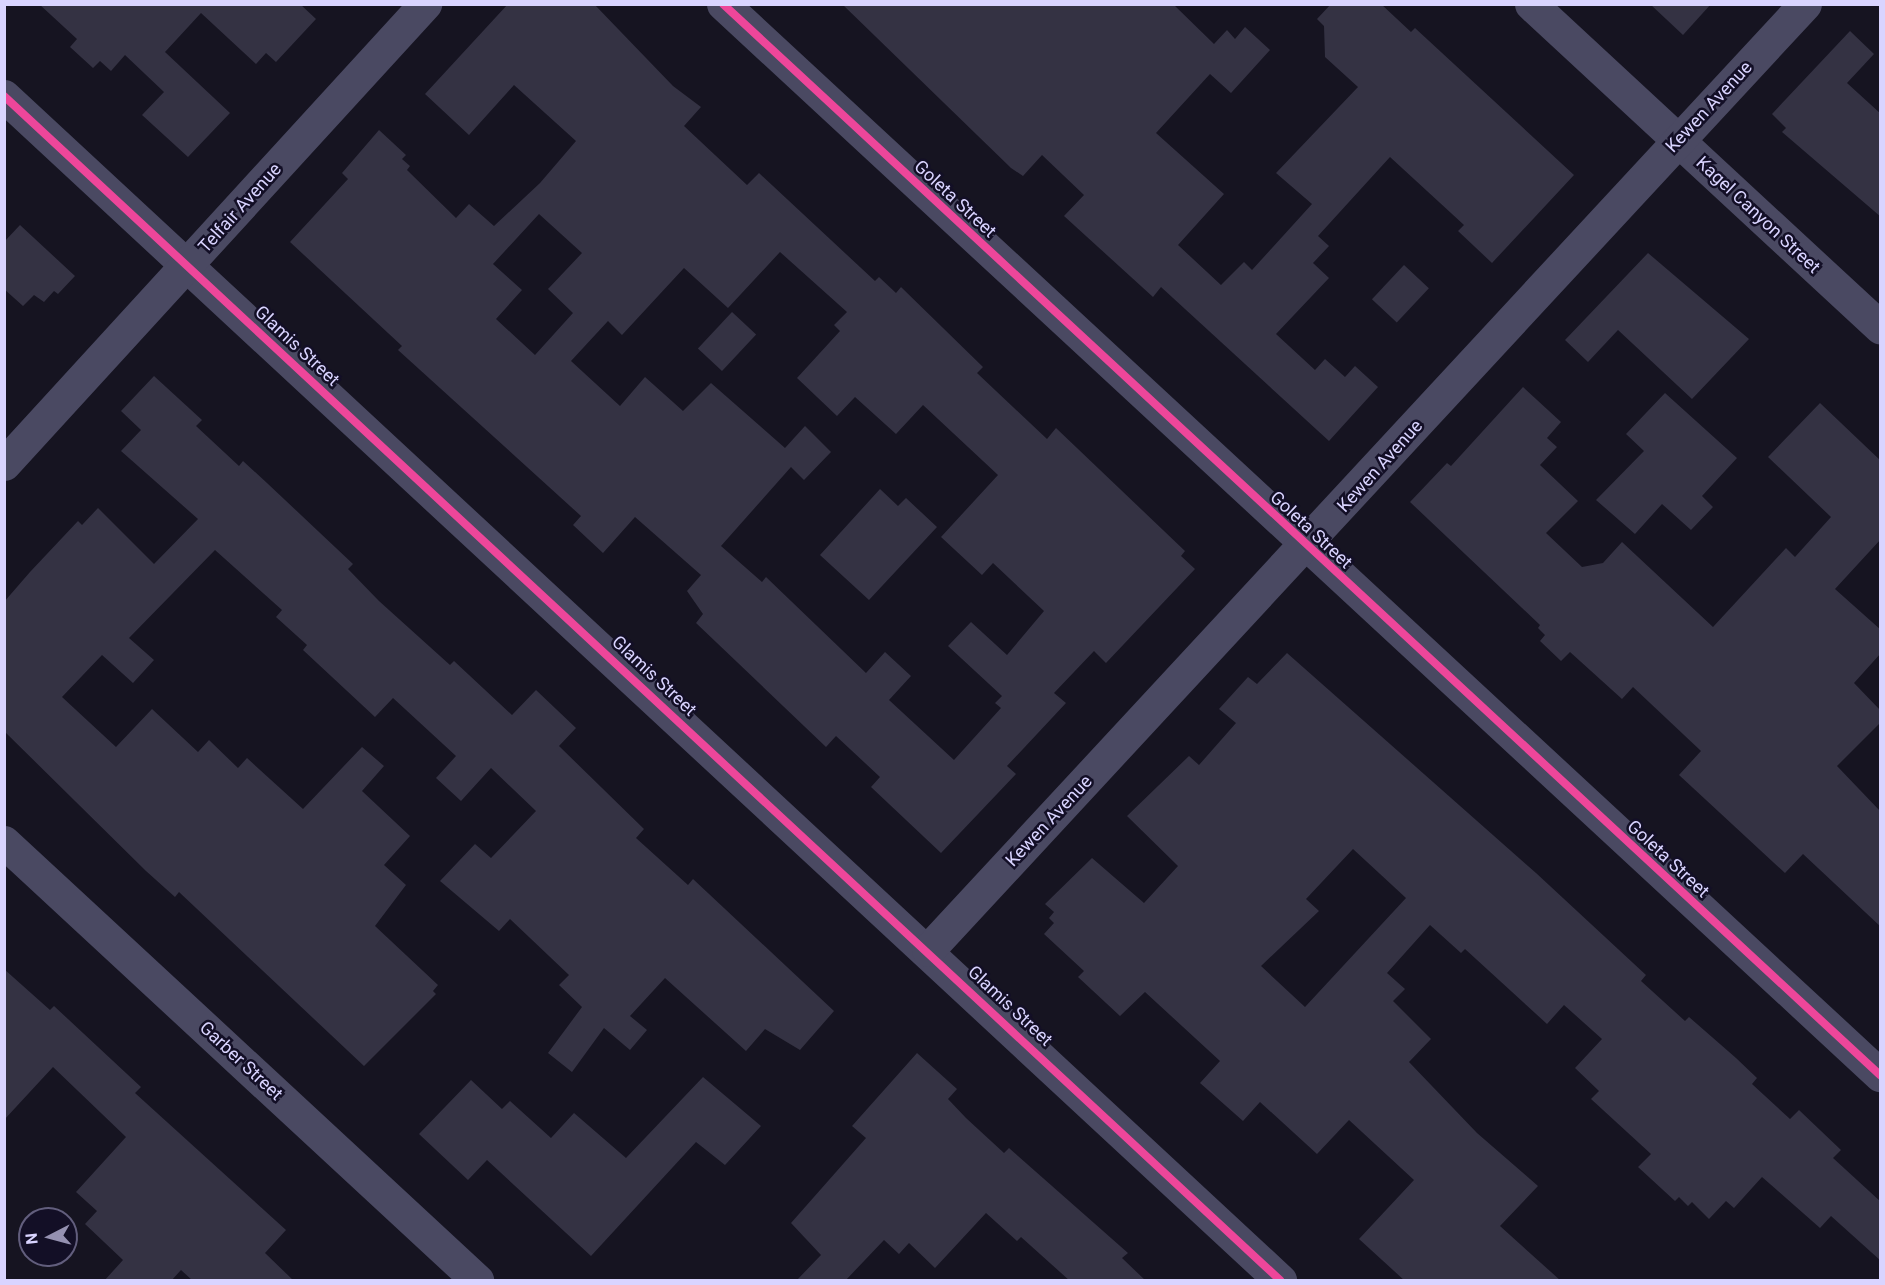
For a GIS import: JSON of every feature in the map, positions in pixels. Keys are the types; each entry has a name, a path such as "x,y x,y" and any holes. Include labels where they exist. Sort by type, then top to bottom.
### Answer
{"street":[{"name":"Telfair Avenue","path":"4,464 425,4"},
{"name":"Goleta Street","path":"723,4 1307,547 1881,1075"},
{"name":"Kagel Canyon Street","path":"1531,4 1881,327"},
{"name":"Kewen Avenue","path":"928,950 1307,547 1677,140 1805,4"},
{"name":"Glamis Street","path":"4,96 928,950 1280,1281"},
{"name":"Garber Street","path":"4,842 477,1281"}],"building":[{"path":"39,4 300,4 316,19 276,62 266,53 256,64 201,13 165,52 230,113 188,157 142,115 164,92 125,55 111,71 100,61 93,68 70,47 77,39"},
{"path":"508,4 594,4 673,86 701,107 684,126 747,185 759,173 875,281 879,277 896,293 901,287 983,367 977,373 1047,439 1056,428 1185,551 1181,556 1195,569 1106,663 1094,651 1054,693 1066,703 1007,766 1016,774 941,853 871,787 880,777 836,736 826,747 696,623 703,614 687,591 701,575 635,517 603,553 573,525 581,516 398,350 402,346 290,242 348,179 342,173 379,130 406,155 402,159 410,166 407,170 456,218 469,204 494,226 540,183 576,141 514,85 469,135 425,94","holes":["539,214 582,253 548,289 573,313 535,355 496,319 522,290 493,264","780,252 847,312 834,325 840,331 797,378 837,416 855,397 896,434 923,405 998,475 941,537 982,575 993,563 1044,611 1007,655 971,622 948,646 1002,696 995,703 1001,708 954,760 889,700 911,676 885,652 866,673 766,577 762,582 721,546 791,467 804,480 831,452 805,426 785,448 711,383 683,411 645,377 620,406 571,361 608,321 622,335 684,268 728,308"]},
{"path":"842,4 1173,4 1214,44 1227,30 1235,39 1245,27 1270,50 1231,93 1210,74 1156,133 1224,194 1178,245 1221,285 1244,262 1252,270 1312,204 1276,173 1358,87 1325,57 1324,26 1317,19 1331,4 1381,4 1411,32 1415,28 1574,175 1492,263 1458,231 1464,225 1390,157 1318,236 1329,246 1313,263 1329,278 1276,334 1315,370 1325,359 1345,377 1355,366 1378,387 1329,441 1161,287 1153,297 1064,216 1084,195 1042,155 1023,176 1011,168"},
{"path":"1650,4 1711,4 1683,35"},
{"path":"1850,31 1874,54 1847,83 1881,114 1881,217 1782,132 1786,128 1772,114"},
{"path":"20,225 75,276 58,294 54,291 44,302 34,295 23,306 4,289 4,242"},
{"path":"1648,253 1749,339 1692,399 1618,330 1588,362 1565,340"},
{"path":"1404,265 1429,288 1397,323 1372,299"},
{"path":"732,312 756,335 722,371 698,349"},
{"path":"154,376 202,420 196,426 239,466 243,461 267,483 353,564 348,569 379,601 450,665 454,661 512,715 536,690 576,728 559,746 644,829 636,838 688,885 693,879 834,1011 800,1050 765,1029 746,1051 665,978 630,1016 647,1030 630,1050 604,1028 572,1072 548,1053 582,1007 559,985 569,975 510,919 499,931 440,881 475,844 491,858 536,811 491,768 461,801 436,778 456,756 393,698 375,717 303,650 307,645 276,617 282,610 215,550 129,638 154,660 133,683 102,655 62,697 116,747 152,709 198,752 209,740 238,768 247,758 303,809 362,747 384,766 362,791 410,836 384,865 406,885 375,926 438,985 433,991 436,994 364,1066 179,892 175,897 146,871 4,731 4,602 30,572 78,521 82,525 98,508 154,564 198,519 121,451 141,430 121,411"},
{"path":"1523,387 1561,422 1547,438 1557,447 1540,465 1578,501 1546,533 1582,567 1603,563 1622,542 1713,627 1786,548 1795,557 1831,517 1768,457 1820,403 1881,461 1881,539 1835,589 1881,630 1881,653 1854,683 1881,711 1881,722 1837,766 1881,812 1881,927 1803,854 1785,873 1679,775 1701,751 1633,687 1622,699 1570,652 1561,661 1540,641 1545,635 1538,628 1540,625 1410,502 1447,463 1451,466"},
{"path":"1665,393 1737,458 1702,496 1713,507 1691,530 1662,504 1635,534 1596,500 1644,451 1626,434"},
{"path":"880,489 898,506 906,498 937,527 869,600 820,555"},
{"path":"1287,653 1536,873 1646,975 1641,981 1685,1021 1689,1017 1736,1058 1757,1078 1752,1084 1790,1119 1799,1110 1841,1150 1833,1158 1881,1202 1881,1261 1831,1216 1820,1228 1762,1177 1734,1208 1726,1201 1709,1219 1692,1202 1688,1206 1679,1197 1675,1201 1638,1167 1651,1154 1591,1099 1599,1091 1575,1068 1602,1039 1564,1005 1547,1024 1465,949 1461,953 1430,925 1387,973 1405,989 1393,1001 1431,1039 1409,1062 1477,1133 1538,1186 1500,1226 1561,1281 1405,1281 1359,1239 1414,1180 1349,1120 1317,1154 1260,1102 1243,1121 1200,1083 1220,1061 1145,992 1120,1016 1078,977 1084,971 1044,934 1054,923 1049,918 1054,912 1045,904 1092,858 1144,903 1178,866 1127,816 1189,756 1199,765 1236,723 1219,709 1248,677 1257,684","holes":["1353,849 1406,898 1305,1007 1261,966 1319,911 1306,899"]},
{"path":"4,969 50,1010 54,1006 141,1087 135,1093 286,1230 265,1253 294,1281 193,1281 181,1270 171,1281 104,1281 123,1260 85,1224 97,1211 76,1192 126,1137 53,1067 4,1120"},
{"path":"917,1053 957,1089 948,1099 966,1118 1004,1153 1009,1148 1128,1253 1122,1258 1146,1281 1070,1281 1021,1237 1017,1241 986,1213 935,1268 909,1243 899,1254 884,1240 845,1281 796,1281 821,1255 791,1223 866,1138 852,1126"},
{"path":"703,1077 761,1126 725,1165 696,1142 591,1256 487,1160 468,1180 419,1134 471,1080 502,1109 510,1101 551,1138 574,1113 626,1158"}],"cycle path":[{"path":"723,4 1880,1075"},
{"path":"4,96 1280,1280"}]}
